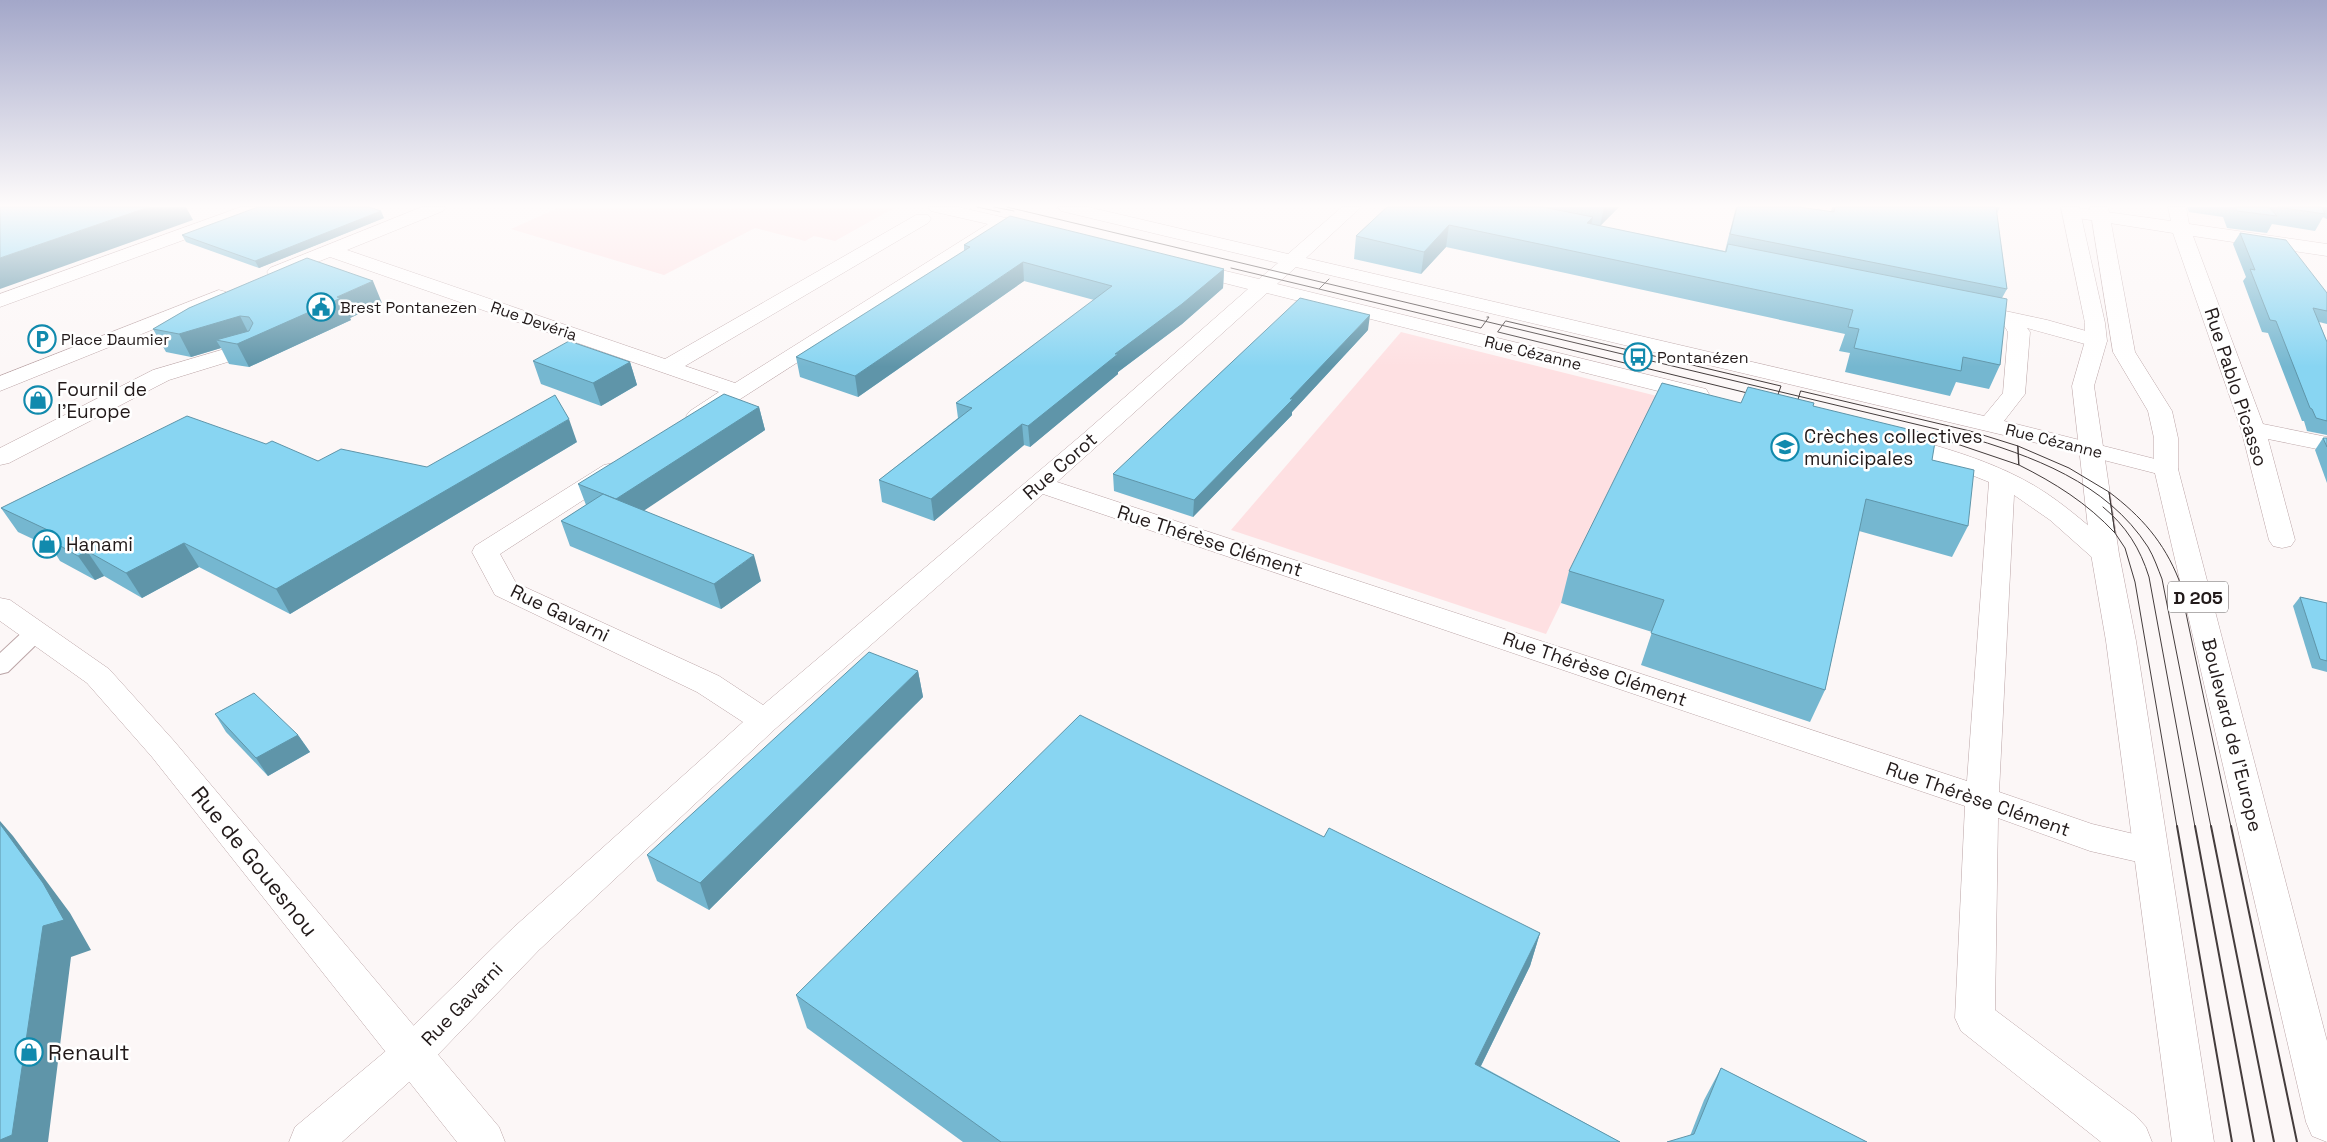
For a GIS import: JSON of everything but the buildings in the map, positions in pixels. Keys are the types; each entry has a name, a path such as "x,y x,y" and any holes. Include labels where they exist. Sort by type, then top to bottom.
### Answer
{"street":[{"path":"0,301 111,260"},
{"path":"260,279 307,260"},
{"name":"Rue Devéria","path":"357,260 737,391"},
{"path":"667,367 849,260"},
{"path":"678,429 737,391 958,260"},
{"name":"Rue Cézanne","path":"1289,260 1988,425 2166,469"},
{"path":"2082,260 2095,323 2096,341 2082,386 2093,451 2105,554 2121,641 2193,1142"},
{"name":"Boulevard de l'Europe","path":"2108,260 2124,352 2160,411 2166,438 2166,469 2327,1122"},
{"name":"Rue Pablo Picasso","path":"2192,260 2253,429 2282,540"},
{"name":"Rue Corot","path":"764,721 1039,484 1292,261"},
{"name":"Rue Cézanne","path":"1164,262 1718,399"},
{"path":"0,384 233,290"},
{"path":"1950,305 2054,328 2096,341"},
{"path":"1988,425 2014,394 2018,332 2009,318"},
{"path":"0,458 161,375 252,347"},
{"path":"2253,429 2327,444"},
{"path":"1878,439 1945,455 2002,479 2051,508 2105,554"},
{"name":"Rue Gavarni","path":"310,1142 413,1054 526,939 764,721 708,684 505,589 485,552 636,456"},
{"path":"2002,479 1982,799 1975,1018 2121,1131 2132,1142"},
{"name":"Rue Thérèse Clément","path":"1039,484 1982,799 2090,837 2151,852"},
{"name":"Rue de Gouesnou","path":"1,610 36,632 98,676 163,748 484,1142"}],"lane":[{"path":"0,666 36,632"}],"shaded area":[{"path":"615,260 692,260 664,275"},
{"path":"1401,332 1661,397 1546,634 1231,530"}],"tram line":[{"path":"1230,260 1325,283"},
{"path":"1231,268 1319,289"},
{"path":"1325,283 1329,279"},
{"path":"1319,289 1325,283"},
{"path":"1325,283 1486,321"},
{"path":"1319,289 1481,328 1486,321"},
{"path":"1486,321 1489,317 1487,317"},
{"path":"1486,321 1503,325"},
{"path":"1503,325 1506,321 1781,386 1779,392"},
{"path":"1503,325 1779,392"},
{"path":"1503,325 1498,332 1776,400 1779,392"},
{"path":"1799,396 1801,391 1970,431 2018,446"},
{"path":"1779,392 1799,396"},
{"path":"1799,396 1961,435 2018,454"},
{"path":"1799,396 1797,404 1954,443 2019,465"},
{"path":"2018,446 2069,468 2109,492"},
{"path":"2018,446 2018,454"},
{"path":"2018,454 2065,474 2111,505"},
{"path":"2018,454 2019,465"},
{"path":"2019,465 2070,494 2115,533"},
{"path":"2109,492 2141,520 2159,542 2179,580 2231,827"},
{"path":"2109,492 2111,505"},
{"path":"2111,505 2131,524 2148,547 2162,579 2211,827"},
{"path":"2111,505 2112,515"},
{"path":"2103,507 2112,515"},
{"path":"2112,515 2137,547 2149,577 2195,827"},
{"path":"2112,515 2115,533"},
{"path":"2115,533 2125,548 2135,582 2177,827"},
{"path":"2177,826 2232,1142"},
{"path":"2195,826 2254,1142"},
{"path":"2211,826 2274,1142"},
{"path":"2231,826 2297,1142"}],"place":[{"name":"Brest Pontanezen","path":"321,307"},
{"name":"Place Daumier","path":"42,339"},
{"name":"Pontanézen","path":"1638,357"},
{"name":"Fournil de l’Europe","path":"38,400"},
{"name":"Crèches collectives municipales","path":"1785,447"},
{"name":"Hanami","path":"47,544"},
{"name":"Renault","path":"29,1052"}]}
